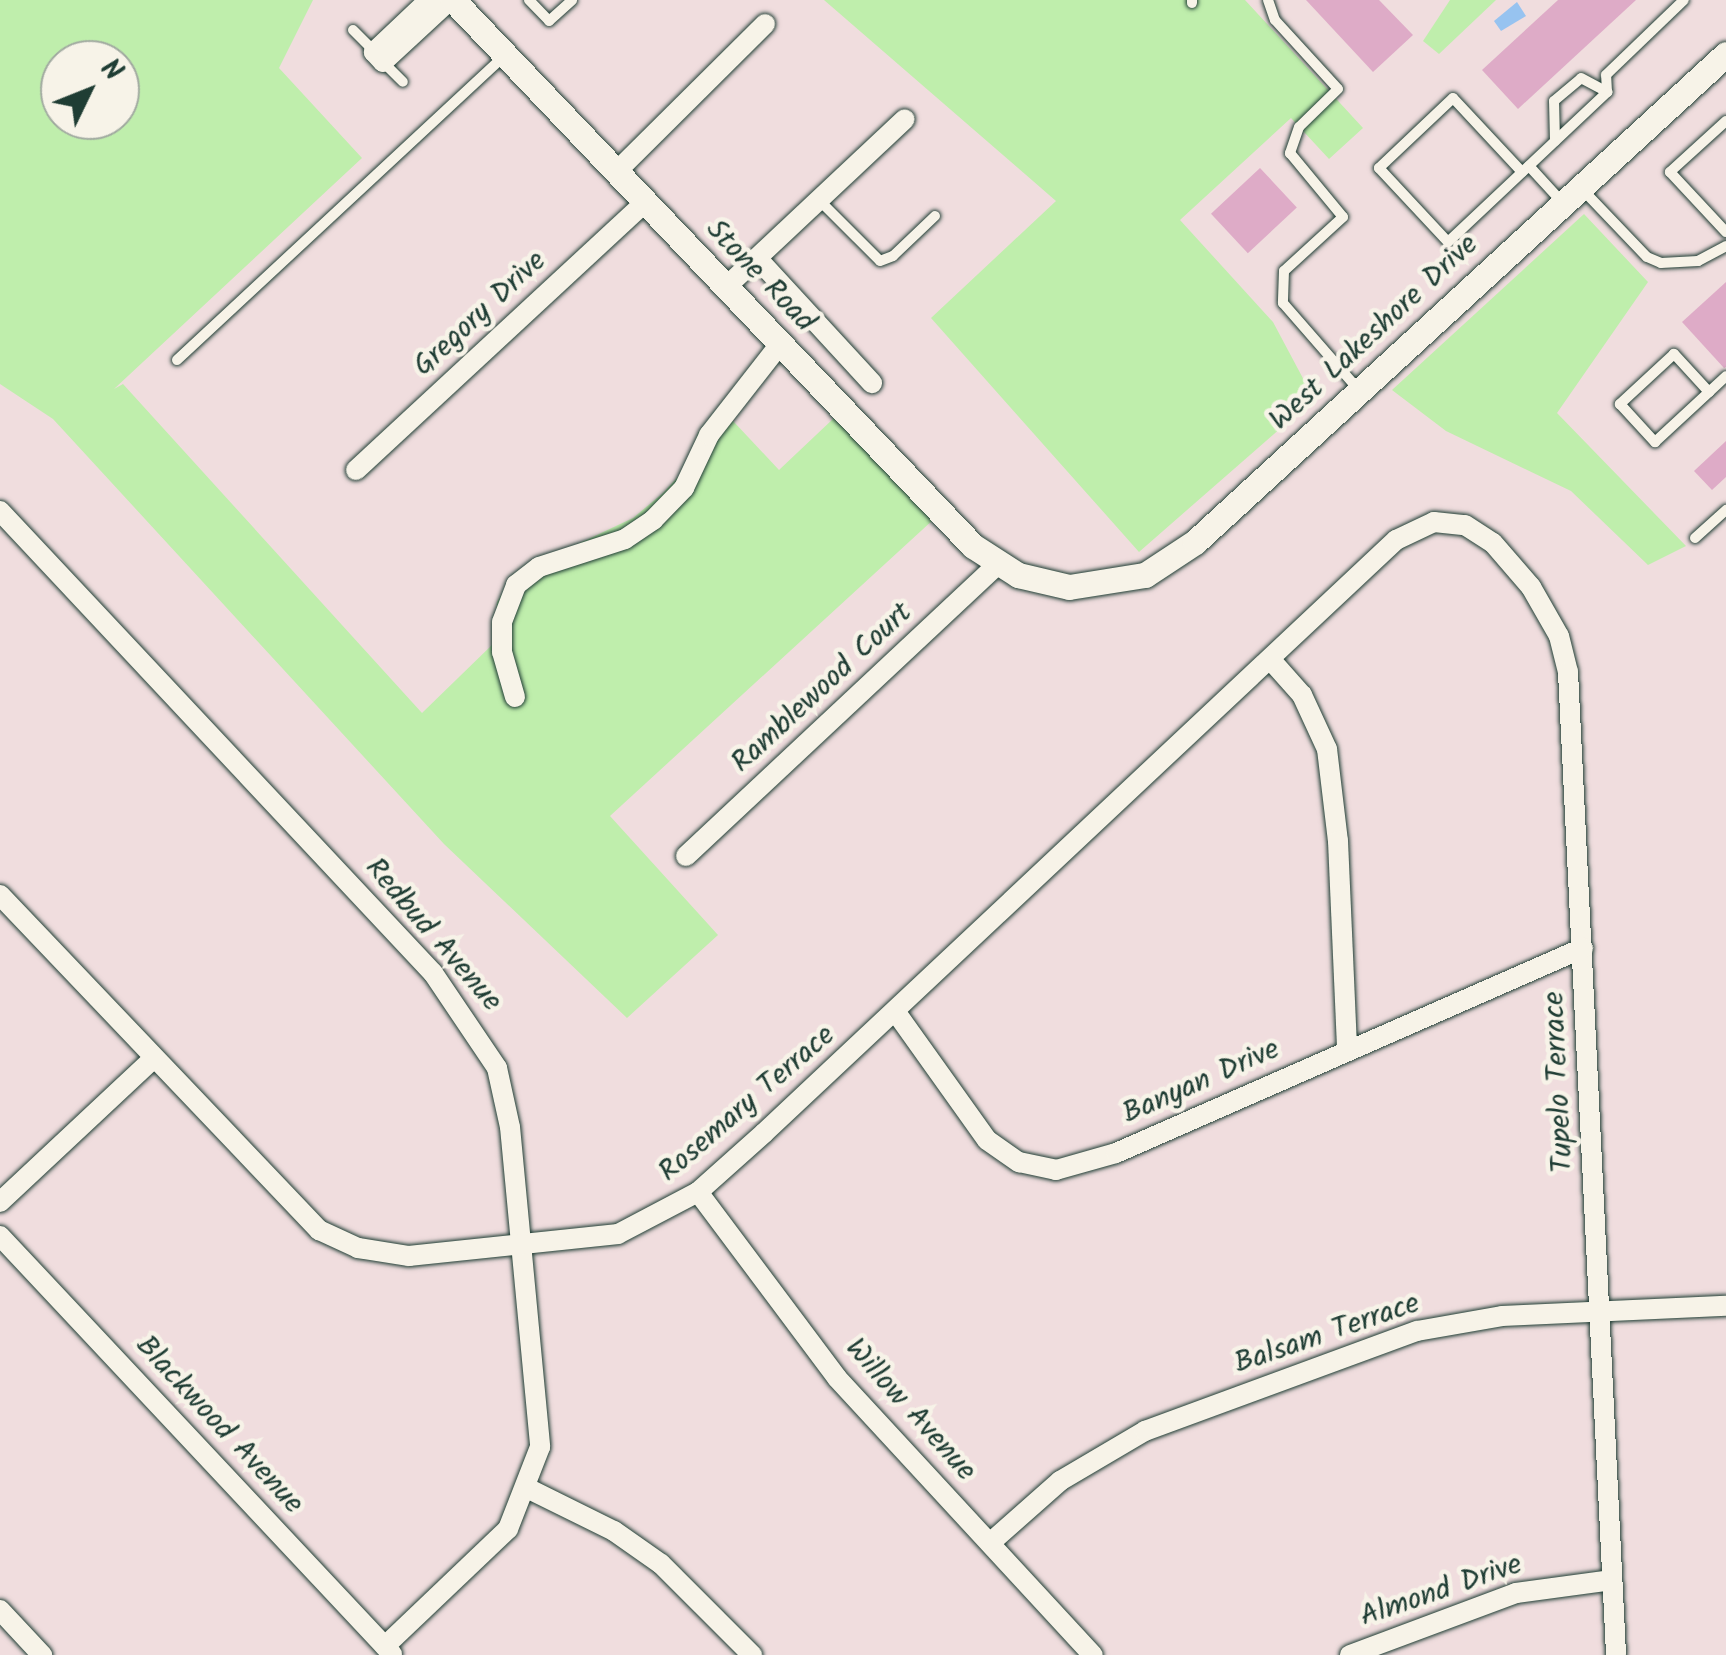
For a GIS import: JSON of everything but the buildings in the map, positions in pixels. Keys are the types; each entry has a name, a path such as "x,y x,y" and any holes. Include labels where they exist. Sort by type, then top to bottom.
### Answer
{"street":[{"path":"379,57 429,0"},
{"path":"379,57 452,0"},
{"name":"Stone Road","path":"452,0 780,344 998,564 1032,580"},
{"path":"616,172 765,24"},
{"name":"West Lakeshore Drive","path":"1032,580 1096,588 1166,564 1726,54"},
{"path":"726,287 905,119"},
{"name":"Gregory Drive","path":"356,470 645,202"},
{"path":"757,258 872,383"},
{"path":"514,697 502,637 516,585 539,567 625,539 653,520 684,488 709,435 780,344"},
{"name":"Redbud Avenue","path":"0,512 464,1009 486,1042 503,1090 541,1433 528,1489 490,1550 389,1650"},
{"name":"Rosemary Terrace","path":"0,896 307,1221 336,1240 409,1256 618,1234 698,1192 1396,540 1434,522 1452,522 1482,535"},
{"name":"Tupelo Terrace","path":"1482,535 1551,618 1568,672 1616,1655"},
{"name":"Ramblewood Court","path":"686,856 998,564"},
{"path":"1270,659 1302,695 1326,749 1338,841 1347,1049"},
{"name":"Banyan Drive","path":"895,1011 988,1140 1019,1162 1056,1170 1116,1153 1583,948"},
{"path":"0,1202 153,1059"},
{"name":"Willow Avenue","path":"698,1192 836,1378 1094,1655"},
{"name":"Blackwood Avenue","path":"0,1236 389,1650"},
{"name":"Balsam Terrace","path":"990,1544 1060,1482 1169,1421 1417,1331 1502,1316 1726,1306"},
{"path":"528,1489 614,1530 661,1564 752,1655"},
{"name":"Almond Drive","path":"1350,1655 1516,1593 1612,1580"},
{"path":"0,1610 42,1655"}],"lane":[{"path":"529,0 549,21 572,0"},
{"path":"1268,0 1275,20 1338,89 1299,127 1290,153 1343,216 1284,272 1283,303 1360,391"},
{"path":"1684,0 1606,74 1607,92 1556,141 1526,169 1448,242 1379,168 1453,98 1526,169 1572,195 1647,257 1661,264 1698,261 1726,246"},
{"path":"353,30 403,82"},
{"path":"177,360 505,55"},
{"path":"1556,141 1554,102 1581,78 1607,92"},
{"path":"1726,121 1670,172 1726,232"},
{"path":"819,200 880,260 893,256 935,216"},
{"path":"1709,392 1674,354 1620,404 1654,442 1709,392 1726,376"},
{"path":"1696,538 1726,510"}],"green space":[{"path":"0,0 313,0 279,68 362,158 114,389 123,384 422,713 494,643 497,602 516,573 633,518 686,468 698,433 719,406 779,470 834,418 934,519 610,816 718,935 627,1018 444,844 53,419 0,384"},
{"path":"824,0 1245,0 1363,128 1329,159 1291,118 1180,220 1273,322 1314,399 1139,552 931,318 1056,201"},
{"path":"1450,0 1496,0 1439,54 1423,41"},
{"path":"1584,214 1648,282 1557,413 1686,546 1648,565 1571,491 1446,431 1392,390"}],"water":[{"path":"1517,2 1526,16 1501,31 1494,21"}]}
